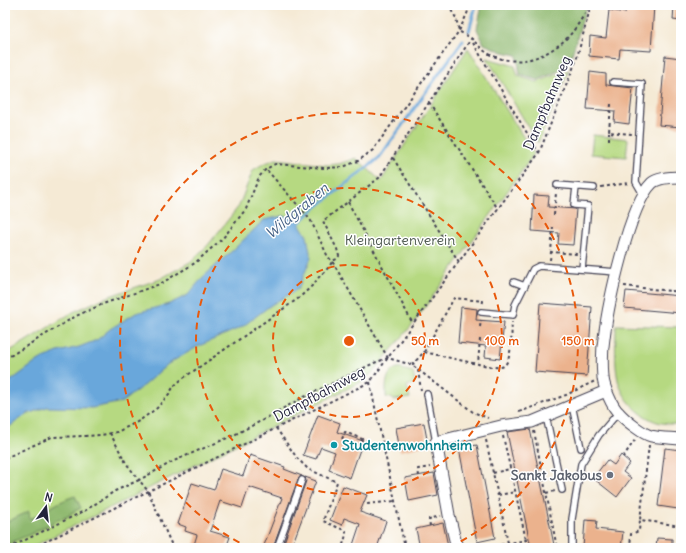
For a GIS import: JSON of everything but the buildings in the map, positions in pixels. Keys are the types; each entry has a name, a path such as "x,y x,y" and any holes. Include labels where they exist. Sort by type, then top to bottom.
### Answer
{"street":[{"path":"681,177 671,177 653,182 643,194 631,226 613,286 604,339 603,378 606,391 618,413 645,433 681,439"},
{"path":"457,548 449,515 436,442 501,426 532,422 606,391"}],"lane":[{"path":"613,82 642,84 636,182 643,194"},
{"path":"557,185 594,188"},
{"path":"576,187 574,205 588,206 582,269"},
{"path":"481,312 513,315 515,304 533,269 539,266 617,272"},
{"path":"514,282 525,286"},
{"path":"424,394 436,442"},
{"path":"572,405 581,448"},
{"path":"572,548 572,520 581,464 599,435 618,413"},
{"path":"546,416 562,490"},
{"path":"277,548 302,480"}],"path":[{"path":"448,5 456,18 459,31 490,54 516,62 528,60 561,44 574,30 591,5"},
{"path":"5,359 52,329 76,316 109,302 160,284 195,263 223,238 246,209 259,178 266,169 275,164 324,168 343,167 350,165 373,150 459,31 468,14 470,5"},
{"name":"Dampfbahnweg","path":"33,548 370,382 539,154 576,61 591,5"},
{"path":"5,458 52,437 85,436 116,432 139,421 157,408 174,386 182,379 299,298 314,284 330,266 332,261 339,256 323,221 379,178 471,39"},
{"path":"471,39 539,154"},
{"path":"429,103 498,209"},
{"path":"609,140 612,104"},
{"path":"609,132 638,135"},
{"path":"393,158 459,262"},
{"path":"266,169 310,221 328,257 332,261 388,358"},
{"path":"594,188 636,182"},
{"path":"554,215 557,185"},
{"path":"348,202 413,324"},
{"path":"553,227 551,252 583,255"},
{"path":"613,286 681,292"},
{"path":"412,365 424,352 454,298 483,301 481,312"},
{"path":"424,352 478,364 500,367 508,362 510,357 513,315"},
{"path":"478,364 480,339"},
{"path":"9,548 86,510 115,491 174,461 232,436 298,400 374,363 388,358 412,365 473,412 492,419"},
{"path":"418,369 424,394"},
{"path":"516,413 603,378"},
{"path":"370,382 405,548"},
{"path":"532,422 557,548"},
{"path":"501,426 514,492 528,548"},
{"path":"276,428 297,458 308,468 337,482 323,521 346,531 342,548"},
{"path":"485,430 508,543"},
{"path":"342,438 345,432 384,448"},
{"path":"110,433 126,463 148,491 173,548"},
{"path":"624,457 645,433"},
{"path":"630,548 631,534 639,531 645,433"},
{"path":"419,476 418,470 440,465"},
{"path":"493,474 510,469"},
{"path":"498,495 514,492"},
{"path":"367,504 395,501"},
{"path":"430,526 429,519 449,515"},
{"path":"640,520 681,526"},
{"path":"483,548 526,540"}],"green space":[{"path":"482,5 587,5 571,58 559,71 538,80 520,75 517,55 503,52 484,44 477,29"},
{"name":"Kleingartenverein","path":"468,48 534,154 413,324 373,372 363,381 30,548 5,548 5,354 73,312 104,298 160,279 190,262 208,245 239,206 253,170 263,164 276,159 326,165 339,164 356,158 381,181"},
{"path":"487,58 515,66 518,76 537,82 569,70 538,143"},
{"path":"593,135 628,139 626,157 591,154"},
{"path":"616,325 681,327 681,425 660,423 650,419 638,411 627,400 620,387 616,367"},
{"path":"397,368 413,372 415,383 407,386 410,398 394,400 386,397 386,384 388,376"},
{"path":"75,496 81,508 71,513 69,516 55,521 33,533 5,545 5,523 29,511 30,519 58,503"}],"water":[{"path":"283,216 296,218 307,236 311,258 298,289 271,305 242,327 199,346 168,364 122,402 92,408 47,407 27,414 5,430 5,385 39,360 58,352 79,347 97,340 110,329 136,313 169,304 188,295 202,278 264,220"}],"waterway":[{"name":"Wildgraben","path":"469,31 476,5"},
{"name":"Wildgraben","path":"296,224 379,158 463,40"}],"place":[{"name":"Studentenwohnheim","path":"334,445"},
{"name":"Sankt Jakobus","path":"610,475"}]}
